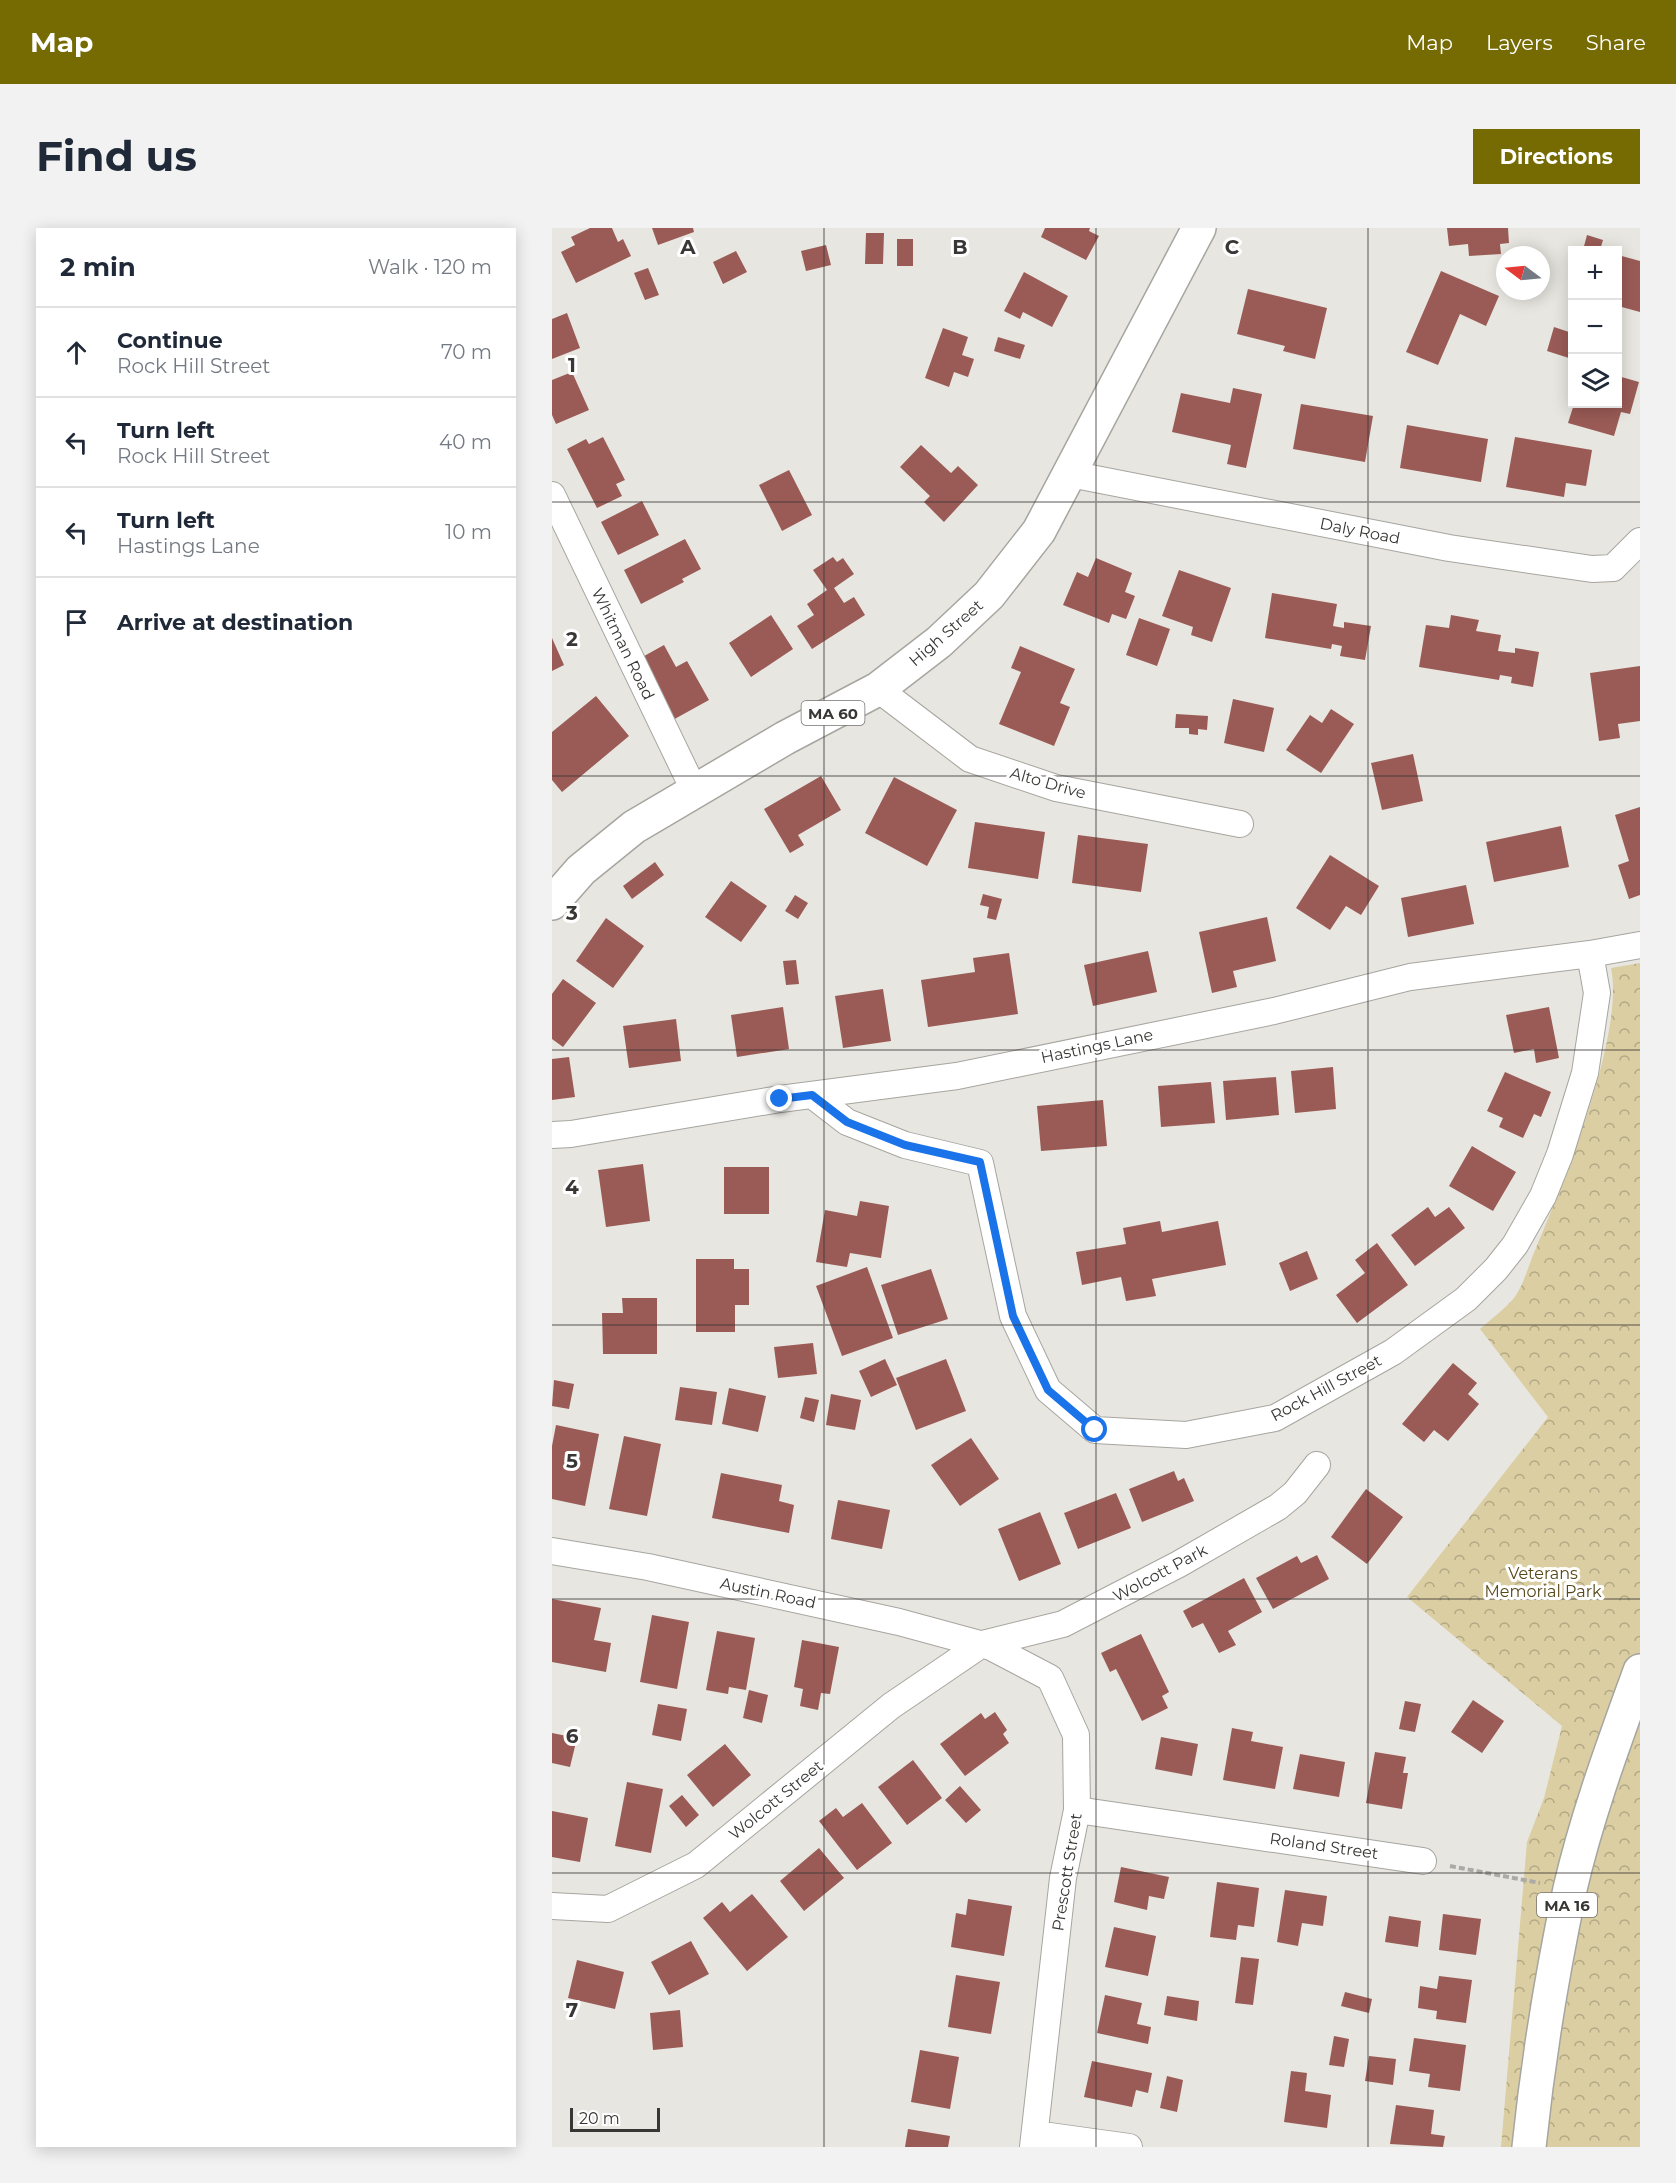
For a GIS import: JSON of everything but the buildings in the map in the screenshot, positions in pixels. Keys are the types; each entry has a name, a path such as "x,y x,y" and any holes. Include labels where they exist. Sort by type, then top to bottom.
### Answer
{"main road":[{"name":"High Street","path":"552,903 581,870 634,826 785,738 878,689 939,642 989,595 1039,531 1199,228"},
{"name":"MA 16","path":"1529,2147 1538,2060 1571,1888 1605,1765 1640,1671"}],"street":[{"name":"Daly Road","path":"1070,474 1449,548 1592,569 1613,568 1640,541"},
{"name":"Whitman Road","path":"552,495 694,792"},
{"name":"Alto Drive","path":"878,689 970,759 1056,788 1240,824"},
{"name":"Hastings Lane","path":"552,1135 572,1134 812,1095 957,1076 1274,1011 1410,977 1590,954 1640,945"},
{"name":"Rock Hill Street","path":"812,1095 847,1122 905,1145 980,1162 1013,1316 1048,1390 1095,1430 1186,1436 1275,1418 1393,1352 1466,1299 1496,1269 1515,1245 1543,1196 1560,1154 1585,1073 1597,993 1590,954"},
{"name":"Wolcott Park","path":"982,1644 1062,1624 1179,1564 1278,1507 1295,1493 1317,1465"},
{"name":"Austin Road","path":"552,1551 648,1567 899,1622 982,1644"},
{"name":"Prescott Street","path":"982,1644 1050,1678 1076,1735 1077,1810 1063,1878 1034,2141"},
{"name":"Wolcott Street","path":"552,1906 608,1909 696,1865 891,1706 982,1644"},
{"name":"Roland Street","path":"1077,1810 1423,1861"},
{"path":"1034,2141 1129,2147"}],"path":[{"path":"1423,1861 1571,1888"}],"green space":[{"name":"Veterans Memorial Park","path":"1640,963 1640,2147 1501,2147 1527,1842 1544,1798 1562,1726 1407,1597 1548,1417 1480,1329 1514,1298 1521,1287 1575,1149 1601,1069 1609,1030 1613,996 1611,968"}],"route":[{"path":"780,1099 812,1095 847,1122 905,1145 980,1162 1013,1316 1048,1390 1095,1430"}]}
